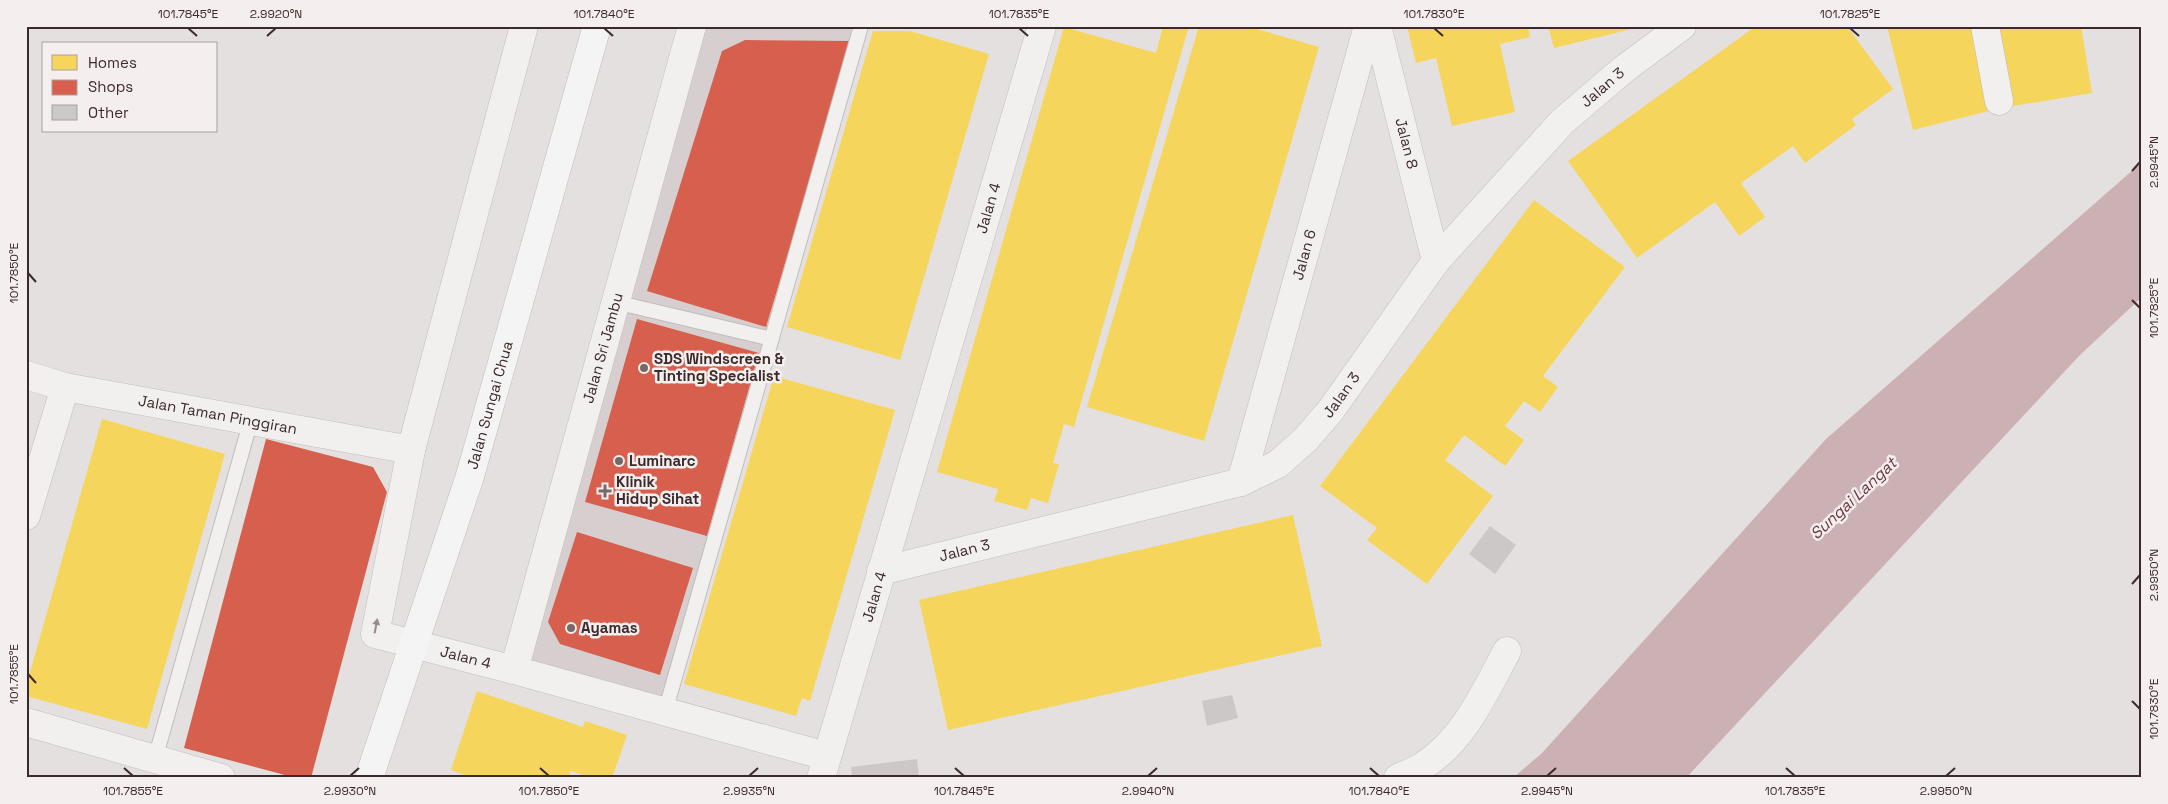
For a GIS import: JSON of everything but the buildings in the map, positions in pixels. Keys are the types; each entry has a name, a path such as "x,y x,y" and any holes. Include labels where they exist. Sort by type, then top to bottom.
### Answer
{"main road":[{"name":"Jalan Sungai Chua","path":"369,778 470,476 597,26"}],"street":[{"path":"411,450 524,26"},
{"name":"Jalan Sri Jambu","path":"514,670 692,26"},
{"name":"Jalan 4","path":"411,450 374,634 666,712 823,767 1042,26"},
{"name":"Jalan 6","path":"1241,482 1368,26"},
{"name":"Jalan 8","path":"1377,26 1436,261"},
{"name":"Jalan 3","path":"881,570 1241,482 1278,464 1306,439 1325,418 1436,261 1562,122 1624,69 1682,26"},
{"path":"1985,26 1999,101"},
{"name":"Jalan Taman Pinggiran","path":"26,375 65,388 411,450"},
{"path":"26,516 65,388"},
{"path":"1398,778 1422,767 1448,746 1463,729 1507,651"},
{"path":"26,722 221,778"}],"lane":[{"path":"666,712 861,26"},
{"path":"615,302 772,339"},
{"path":"154,758 251,420"}],"shaded area":[{"path":"853,26 662,698 530,661 705,27"}],"water":[{"name":"Sungai Langat","path":"2142,162 2142,297 2079,356 1686,778 1513,778 1542,753 1826,439"}],"place":[{"name":"SDS Windscreen & Tinting Specialist","path":"644,368"},
{"name":"Luminarc","path":"619,461"},
{"name":"Klinik Hidup Sihat","path":"605,491"},
{"name":"Ayamas","path":"571,628"}]}
